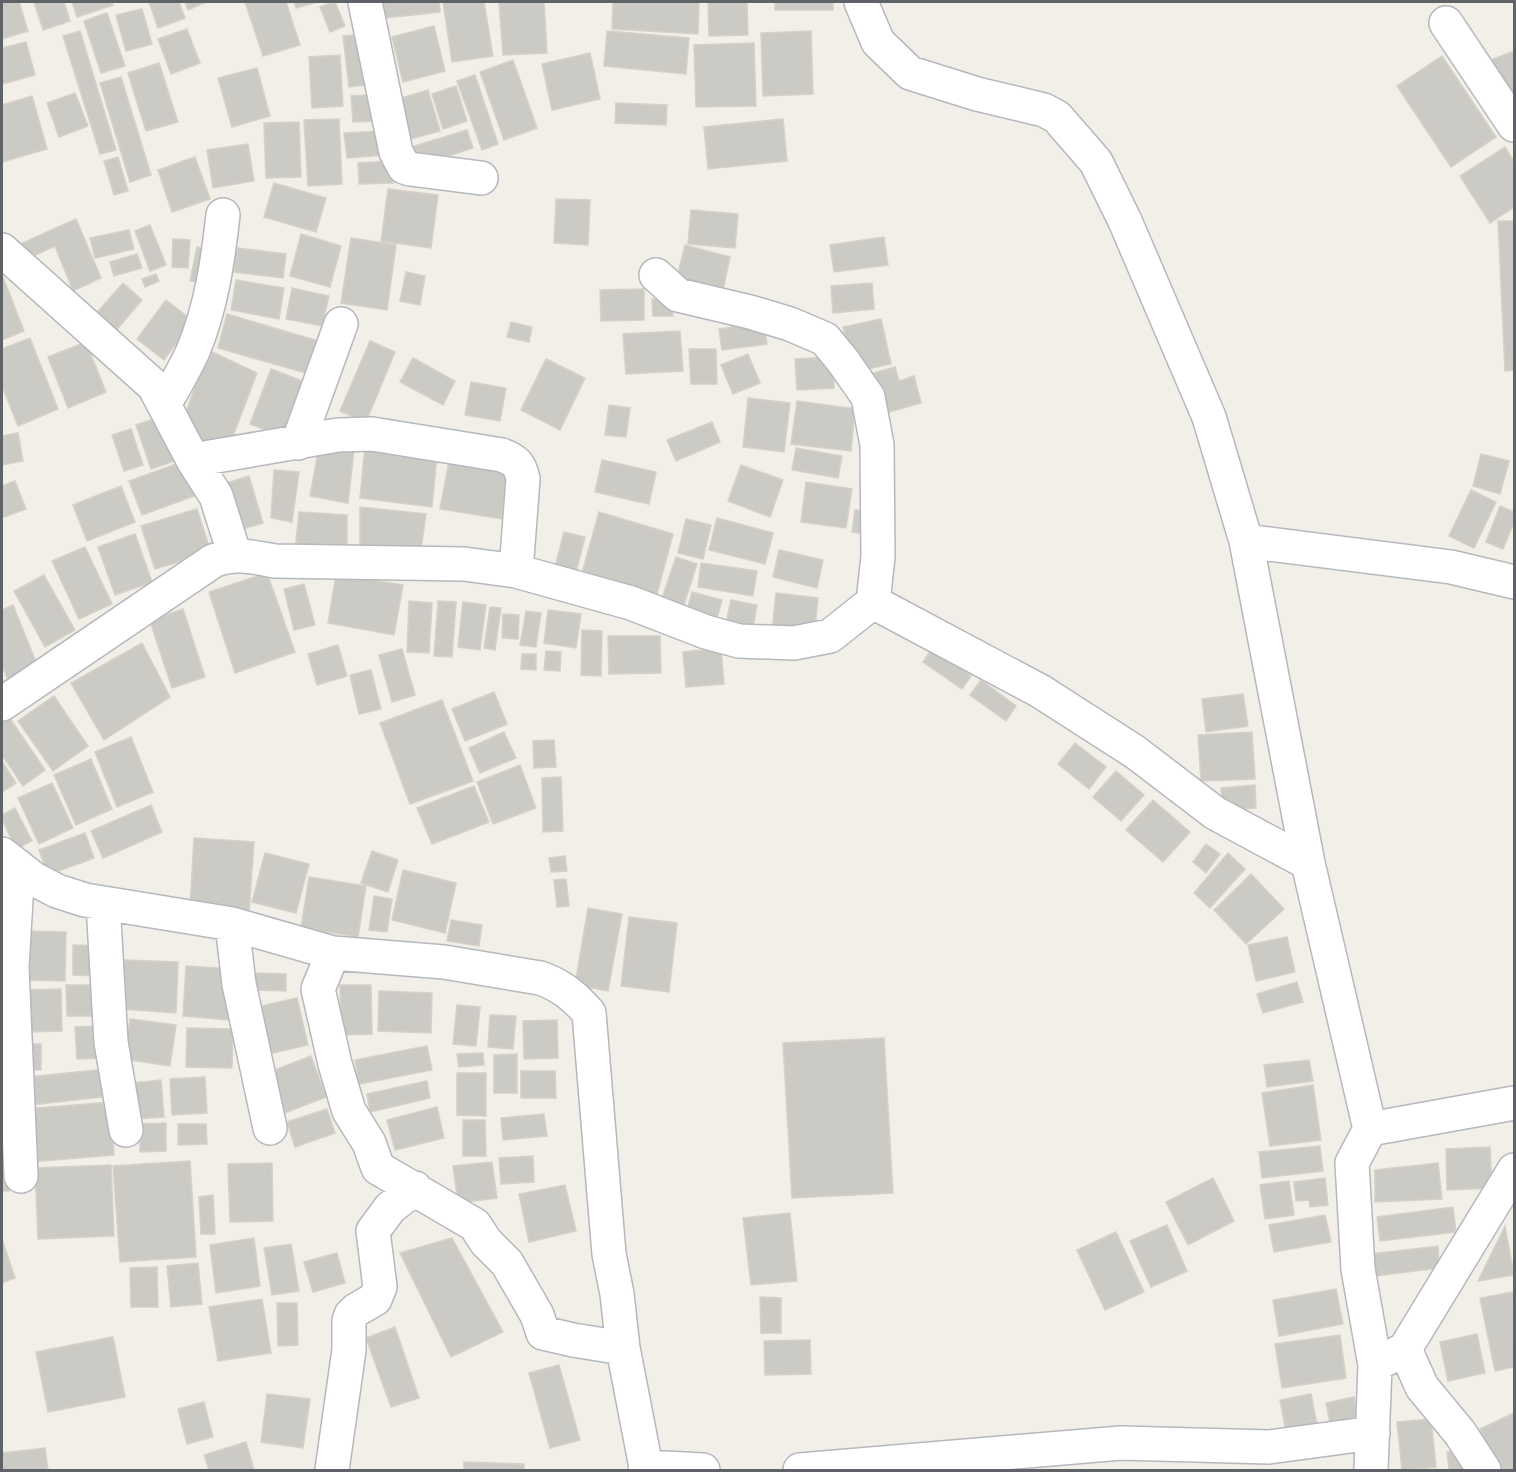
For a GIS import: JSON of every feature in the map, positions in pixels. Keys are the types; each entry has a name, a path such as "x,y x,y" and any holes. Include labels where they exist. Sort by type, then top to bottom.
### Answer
{"street":[{"path":"365,2 392,137 399,160 404,167 410,169 481,178"},
{"path":"861,2 878,42 910,73 977,94 1044,110 1057,117 1096,162 1125,221 1209,417 1246,542 1308,863 1370,1129 1352,1163 1358,1269 1375,1365 1371,1470"},
{"path":"1446,23 1515,125"},
{"path":"164,405 192,352 207,308 219,259 223,215"},
{"path":"2,250 154,386 193,459 216,496 235,556"},
{"path":"2,704 222,556 275,561 464,564 516,571 631,603 706,632 739,641 794,643 830,636 873,602 878,556 877,445 868,397 825,339 790,324 750,312 678,295 656,275"},
{"path":"298,442 341,324"},
{"path":"193,459 338,435 372,434 502,455 512,459 521,468 523,479 516,571"},
{"path":"1246,542 1451,567 1515,582"},
{"path":"873,602 1040,691 1135,752 1215,813 1308,863"},
{"path":"10,860 34,879 57,891 85,900 232,924 333,953 444,962 540,978 554,982 573,995 589,1013 609,1254 617,1294 623,1348 646,1468 703,1470"},
{"path":"10,860 21,1176"},
{"path":"103,903 111,1042 126,1130"},
{"path":"232,924 239,984 270,1128"},
{"path":"333,953 318,989 335,1064 349,1111 369,1143 378,1168 475,1225 486,1242 507,1263 537,1315 543,1332 573,1340 623,1348"},
{"path":"1370,1129 1515,1103"},
{"path":"1375,1365 1405,1349 1515,1170"},
{"path":"332,1470 349,1350 349,1322 356,1310 375,1299 380,1287 373,1231 390,1208 415,1188"},
{"path":"1405,1349 1422,1387 1460,1433 1484,1470"},
{"path":"800,1470 864,1468 1122,1443 1273,1459 1373,1433"}],"building":[{"path":"2,2 19,2 28,31 2,39"},
{"path":"34,2 64,2 70,21 43,30"},
{"path":"72,2 111,2 113,5 77,17"},
{"path":"149,2 179,2 185,18 158,28"},
{"path":"185,2 206,2 188,10"},
{"path":"245,2 286,2 300,45 263,56"},
{"path":"294,2 317,2 296,8"},
{"path":"335,2 345,26 330,32 320,7"},
{"path":"383,2 439,2 440,12 385,18"},
{"path":"443,2 484,2 493,56 452,62"},
{"path":"499,2 544,2 547,53 503,55"},
{"path":"613,2 699,2 698,34 612,29"},
{"path":"708,2 747,2 748,35 709,36"},
{"path":"775,2 833,2 833,10 775,10"},
{"path":"142,9 152,44 126,51 116,15"},
{"path":"107,13 125,66 101,73 84,21"},
{"path":"434,26 445,71 403,82 392,37"},
{"path":"187,29 200,63 171,74 158,39"},
{"path":"80,31 116,150 100,154 63,36"},
{"path":"607,31 689,38 686,74 604,66"},
{"path":"811,31 813,94 763,96 761,33"},
{"path":"366,34 372,84 349,87 343,36"},
{"path":"26,42 35,75 2,84 2,48"},
{"path":"754,43 756,106 696,107 694,45"},
{"path":"1514,51 1514,94 1501,99 1486,62"},
{"path":"590,53 600,99 552,110 542,64"},
{"path":"340,55 343,106 312,108 309,57"},
{"path":"1442,56 1496,137 1451,167 1397,86"},
{"path":"513,60 537,128 504,140 480,72"},
{"path":"159,63 178,122 146,131 128,73"},
{"path":"257,68 270,116 232,127 218,78"},
{"path":"475,75 498,144 482,150 457,81"},
{"path":"121,77 151,175 130,182 100,83"},
{"path":"456,86 467,121 443,129 432,94"},
{"path":"428,90 440,131 407,140 395,100"},
{"path":"75,93 88,126 59,137 47,103"},
{"path":"381,94 382,121 353,122 351,96"},
{"path":"32,96 47,149 2,162 2,105"},
{"path":"616,103 667,105 666,125 615,123"},
{"path":"339,119 342,184 308,186 304,120"},
{"path":"783,119 787,161 708,169 704,127"},
{"path":"299,122 301,177 266,178 264,123"},
{"path":"467,130 473,148 414,167 408,148"},
{"path":"383,131 386,155 347,158 344,133"},
{"path":"248,144 254,181 213,188 207,150"},
{"path":"1505,147 1514,162 1514,207 1490,223 1460,176"},
{"path":"118,157 128,191 114,195 104,161"},
{"path":"195,157 210,199 172,212 158,170"},
{"path":"392,161 393,183 359,184 358,163"},
{"path":"274,183 326,198 316,232 264,217"},
{"path":"388,189 438,195 431,248 381,241"},
{"path":"556,199 590,200 588,245 554,243"},
{"path":"691,210 738,214 735,248 688,244"},
{"path":"76,219 101,278 73,291 55,246 27,259 20,244"},
{"path":"1498,221 1514,221 1514,370 1505,371"},
{"path":"150,225 166,265 150,271 135,231"},
{"path":"129,230 134,249 95,258 90,238"},
{"path":"301,234 341,246 330,287 290,276"},
{"path":"884,237 888,265 834,272 830,245"},
{"path":"351,238 396,245 387,310 341,303"},
{"path":"173,239 190,240 188,268 172,267"},
{"path":"685,245 730,257 723,290 677,278"},
{"path":"197,247 215,251 208,284 190,281"},
{"path":"237,248 286,254 283,278 234,272"},
{"path":"137,254 142,268 114,276 110,262"},
{"path":"406,272 425,276 420,305 400,301"},
{"path":"156,274 159,281 145,287 142,279"},
{"path":"2,278 24,331 2,340"},
{"path":"236,280 284,288 279,319 231,310"},
{"path":"123,283 142,300 114,333 94,316"},
{"path":"872,283 874,309 833,313 831,286"},
{"path":"292,288 329,296 322,326 286,319"},
{"path":"644,289 644,320 601,321 600,290"},
{"path":"672,298 673,316 653,316 652,299"},
{"path":"166,300 193,321 164,360 137,339"},
{"path":"227,314 325,343 316,376 218,348"},
{"path":"881,319 891,364 853,372 843,327"},
{"path":"511,322 532,327 529,342 507,337"},
{"path":"763,322 767,344 722,350 719,329"},
{"path":"680,331 683,371 626,374 623,334"},
{"path":"30,338 58,409 18,426 2,386 2,349"},
{"path":"370,341 395,352 366,422 340,411"},
{"path":"86,342 106,392 68,408 48,357"},
{"path":"689,349 716,349 717,384 691,384"},
{"path":"208,350 257,373 227,452 180,429"},
{"path":"748,354 760,383 733,394 721,365"},
{"path":"833,357 834,388 797,390 795,359"},
{"path":"413,358 455,381 443,405 400,382"},
{"path":"546,359 585,378 560,430 521,410"},
{"path":"895,367 899,381 914,376 921,403 882,414 871,374"},
{"path":"271,369 313,385 292,440 250,424"},
{"path":"471,382 506,388 500,421 465,415"},
{"path":"748,398 790,403 784,452 743,447"},
{"path":"797,401 855,409 851,451 791,444"},
{"path":"609,405 630,408 626,437 605,435"},
{"path":"162,416 177,460 151,469 136,425"},
{"path":"712,422 720,442 676,461 667,440"},
{"path":"131,429 143,465 124,471 112,435"},
{"path":"18,433 23,461 2,465 2,436"},
{"path":"365,446 437,456 432,507 360,498"},
{"path":"796,448 842,456 838,478 792,470"},
{"path":"354,450 348,503 310,496 318,452"},
{"path":"1481,454 1509,461 1500,494 1473,486"},
{"path":"602,460 656,472 649,504 595,492"},
{"path":"449,461 507,470 502,519 440,509"},
{"path":"182,462 194,496 142,515 129,481"},
{"path":"741,465 783,480 770,517 728,501"},
{"path":"274,470 299,472 292,522 271,518"},
{"path":"249,476 263,523 232,532 217,486"},
{"path":"15,481 26,509 4,517 2,486"},
{"path":"806,482 852,489 846,528 801,522"},
{"path":"121,486 135,522 87,541 73,505"},
{"path":"1471,490 1496,502 1474,548 1449,536"},
{"path":"1500,506 1514,512 1514,522 1503,549 1486,542"},
{"path":"360,507 426,514 421,549 360,546"},
{"path":"197,509 211,552 155,569 141,526"},
{"path":"855,510 877,512 874,535 852,532"},
{"path":"299,512 347,515 347,550 295,552"},
{"path":"599,512 673,534 657,594 582,573"},
{"path":"717,518 773,533 765,564 709,550"},
{"path":"686,519 711,525 703,559 678,553"},
{"path":"564,532 585,537 574,580 553,575"},
{"path":"135,534 152,582 115,595 98,547"},
{"path":"85,547 112,604 79,619 52,561"},
{"path":"779,550 823,560 817,588 773,577"},
{"path":"676,557 697,564 681,614 659,607"},
{"path":"701,563 757,571 753,596 698,587"},
{"path":"267,573 295,652 235,673 209,592"},
{"path":"336,574 403,585 394,635 328,623"},
{"path":"44,575 75,630 45,647 14,591"},
{"path":"304,584 315,625 294,630 284,589"},
{"path":"692,592 722,600 714,629 684,621"},
{"path":"776,593 818,598 814,636 772,631"},
{"path":"731,600 757,605 752,634 725,628"},
{"path":"409,601 432,603 429,653 407,652"},
{"path":"438,601 456,602 452,657 434,656"},
{"path":"463,602 486,605 480,650 458,647"},
{"path":"13,605 38,667 8,680 2,665 2,610"},
{"path":"490,607 501,608 495,650 484,648"},
{"path":"183,609 205,677 172,688 150,621"},
{"path":"548,610 581,614 576,648 544,643"},
{"path":"526,611 541,613 536,647 520,645"},
{"path":"503,614 519,615 518,639 502,638"},
{"path":"582,630 602,631 601,676 581,675"},
{"path":"608,636 660,636 661,673 609,674"},
{"path":"142,643 170,697 104,740 71,683"},
{"path":"338,645 347,676 317,685 308,654"},
{"path":"721,648 724,684 686,687 683,652"},
{"path":"932,648 971,676 962,689 923,662"},
{"path":"402,649 415,695 392,702 379,655"},
{"path":"546,651 561,652 560,671 544,670"},
{"path":"522,654 536,654 536,670 521,669"},
{"path":"371,670 381,709 359,714 350,675"},
{"path":"981,680 1016,706 1006,721 970,695"},
{"path":"494,692 507,724 465,741 452,709"},
{"path":"1243,694 1248,726 1206,732 1202,699"},
{"path":"54,696 88,746 53,771 18,721"},
{"path":"442,700 473,781 410,804 380,723"},
{"path":"9,717 45,770 23,786 2,755 2,723"},
{"path":"504,732 516,758 480,773 469,748"},
{"path":"1252,732 1255,779 1201,781 1198,735"},
{"path":"131,737 153,792 117,807 95,752"},
{"path":"554,740 556,767 534,768 533,741"},
{"path":"1075,743 1106,767 1089,789 1058,764"},
{"path":"91,759 112,809 76,825 54,775"},
{"path":"2,761 16,783 2,792"},
{"path":"520,765 536,808 493,824 477,782"},
{"path":"1116,771 1144,795 1121,821 1093,797"},
{"path":"561,777 563,831 543,832 542,778"},
{"path":"52,783 73,828 39,844 18,798"},
{"path":"1255,785 1256,808 1223,810 1221,788"},
{"path":"474,786 489,822 432,844 417,808"},
{"path":"1153,800 1190,832 1163,862 1126,830"},
{"path":"151,805 162,832 103,858 91,831"},
{"path":"15,808 32,841 16,849 2,819 2,815"},
{"path":"85,833 94,858 48,875 39,850"},
{"path":"194,838 254,842 249,913 190,908"},
{"path":"1206,844 1220,854 1206,873 1193,862"},
{"path":"372,851 398,860 388,892 361,883"},
{"path":"265,853 309,864 296,913 252,902"},
{"path":"1228,853 1245,869 1210,908 1194,893"},
{"path":"565,856 567,871 551,872 549,858"},
{"path":"403,870 456,883 445,933 392,920"},
{"path":"1251,874 1284,909 1246,944 1214,910"},
{"path":"309,877 366,886 358,937 301,928"},
{"path":"566,879 569,906 557,907 554,880"},
{"path":"374,896 392,899 387,932 369,930"},
{"path":"588,908 622,914 608,991 575,985"},
{"path":"629,917 677,923 669,992 621,986"},
{"path":"451,920 482,925 479,946 447,941"},
{"path":"26,931 66,932 65,981 25,980"},
{"path":"1287,937 1295,972 1256,981 1248,945"},
{"path":"73,945 99,946 99,976 73,975"},
{"path":"124,960 178,962 176,1013 121,1009"},
{"path":"186,966 232,969 229,1020 183,1016"},
{"path":"251,973 286,974 286,991 250,990"},
{"path":"1297,982 1303,1002 1263,1013 1257,994"},
{"path":"66,985 98,985 99,1016 67,1016"},
{"path":"340,985 371,985 372,1034 341,1035"},
{"path":"61,989 62,1031 27,1032 26,990"},
{"path":"379,991 432,993 431,1033 378,1031"},
{"path":"297,998 308,1045 264,1055 253,1008"},
{"path":"457,1005 480,1007 476,1046 453,1044"},
{"path":"490,1015 516,1016 513,1049 488,1047"},
{"path":"130,1019 176,1025 170,1066 124,1059"},
{"path":"557,1020 558,1058 524,1059 523,1021"},
{"path":"100,1026 101,1058 77,1059 75,1027"},
{"path":"187,1028 233,1029 232,1068 186,1067"},
{"path":"884,1038 893,1193 792,1198 783,1043"},
{"path":"23,1044 41,1044 41,1070 24,1070"},
{"path":"427,1046 432,1070 359,1084 355,1060"},
{"path":"483,1053 484,1065 459,1067 457,1054"},
{"path":"517,1054 517,1093 494,1093 494,1055"},
{"path":"311,1056 326,1097 282,1114 267,1073"},
{"path":"1309,1060 1313,1081 1267,1087 1264,1065"},
{"path":"106,1069 109,1096 32,1105 29,1077"},
{"path":"521,1071 555,1071 556,1098 521,1098"},
{"path":"457,1073 486,1073 486,1116 457,1115"},
{"path":"205,1077 207,1113 172,1115 170,1079"},
{"path":"161,1080 164,1117 135,1119 132,1083"},
{"path":"427,1081 430,1098 370,1112 367,1094"},
{"path":"1313,1085 1321,1140 1270,1146 1262,1093"},
{"path":"110,1102 114,1155 30,1162 26,1109"},
{"path":"437,1107 444,1138 395,1150 387,1120"},
{"path":"327,1109 335,1133 295,1147 287,1122"},
{"path":"544,1114 547,1136 503,1140 501,1118"},
{"path":"463,1120 485,1120 486,1156 463,1156"},
{"path":"166,1123 166,1151 140,1152 140,1124"},
{"path":"178,1124 206,1124 207,1144 178,1145"},
{"path":"1320,1146 1323,1171 1262,1178 1259,1152"},
{"path":"1490,1147 1492,1188 1447,1190 1446,1149"},
{"path":"2,1149 8,1149 9,1191 2,1191"},
{"path":"533,1156 534,1182 501,1184 499,1158"},
{"path":"190,1161 196,1257 120,1262 113,1166"},
{"path":"492,1162 497,1198 458,1203 453,1166"},
{"path":"272,1163 273,1221 230,1222 228,1164"},
{"path":"1438,1163 1442,1199 1375,1202 1375,1170"},
{"path":"111,1165 114,1236 38,1239 35,1168"},
{"path":"1213,1178 1234,1221 1188,1245 1166,1202"},
{"path":"1325,1178 1328,1205 1310,1207 1309,1200 1296,1201 1294,1182"},
{"path":"1289,1181 1294,1215 1265,1219 1260,1185"},
{"path":"565,1185 576,1231 529,1242 519,1194"},
{"path":"213,1195 215,1234 201,1234 199,1197"},
{"path":"1453,1207 1456,1232 1380,1241 1377,1217"},
{"path":"790,1213 797,1281 751,1285 743,1218"},
{"path":"1325,1215 1331,1242 1274,1252 1269,1225"},
{"path":"1167,1225 1187,1271 1151,1287 1130,1241"},
{"path":"1505,1226 1514,1275 1478,1281"},
{"path":"1116,1232 1144,1292 1105,1310 1077,1250"},
{"path":"254,1238 260,1286 216,1293 210,1245"},
{"path":"452,1238 503,1332 451,1357 400,1253"},
{"path":"2,1239 15,1278 2,1283"},
{"path":"291,1244 299,1291 272,1295 264,1248"},
{"path":"1438,1246 1439,1268 1375,1276 1372,1254"},
{"path":"337,1253 345,1283 313,1292 304,1262"},
{"path":"198,1263 202,1304 171,1307 167,1266"},
{"path":"157,1267 158,1307 131,1307 130,1268"},
{"path":"1336,1289 1343,1324 1279,1336 1273,1300"},
{"path":"1513,1292 1514,1367 1495,1371 1480,1298"},
{"path":"760,1297 781,1298 781,1333 761,1333"},
{"path":"262,1299 271,1353 218,1361 209,1307"},
{"path":"277,1303 297,1303 298,1345 278,1346"},
{"path":"395,1327 419,1398 391,1407 366,1338"},
{"path":"1477,1334 1485,1373 1448,1381 1440,1342"},
{"path":"1340,1335 1346,1378 1282,1388 1275,1344"},
{"path":"113,1337 125,1397 48,1412 36,1352"},
{"path":"810,1340 811,1374 765,1375 764,1341"},
{"path":"559,1365 580,1440 550,1448 529,1373"},
{"path":"267,1394 310,1399 303,1448 261,1442"},
{"path":"1311,1394 1318,1430 1287,1436 1280,1400"},
{"path":"1354,1397 1358,1423 1331,1428 1326,1403"},
{"path":"204,1402 213,1437 187,1444 178,1409"},
{"path":"1514,1413 1514,1470 1499,1470 1480,1429"},
{"path":"1431,1419 1436,1467 1402,1470 1397,1422"},
{"path":"246,1442 254,1470 209,1470 204,1455"},
{"path":"45,1448 48,1470 2,1470 2,1453"},
{"path":"1466,1451 1468,1470 1449,1470 1447,1452"},
{"path":"464,1462 524,1464 524,1470 464,1470"}]}
